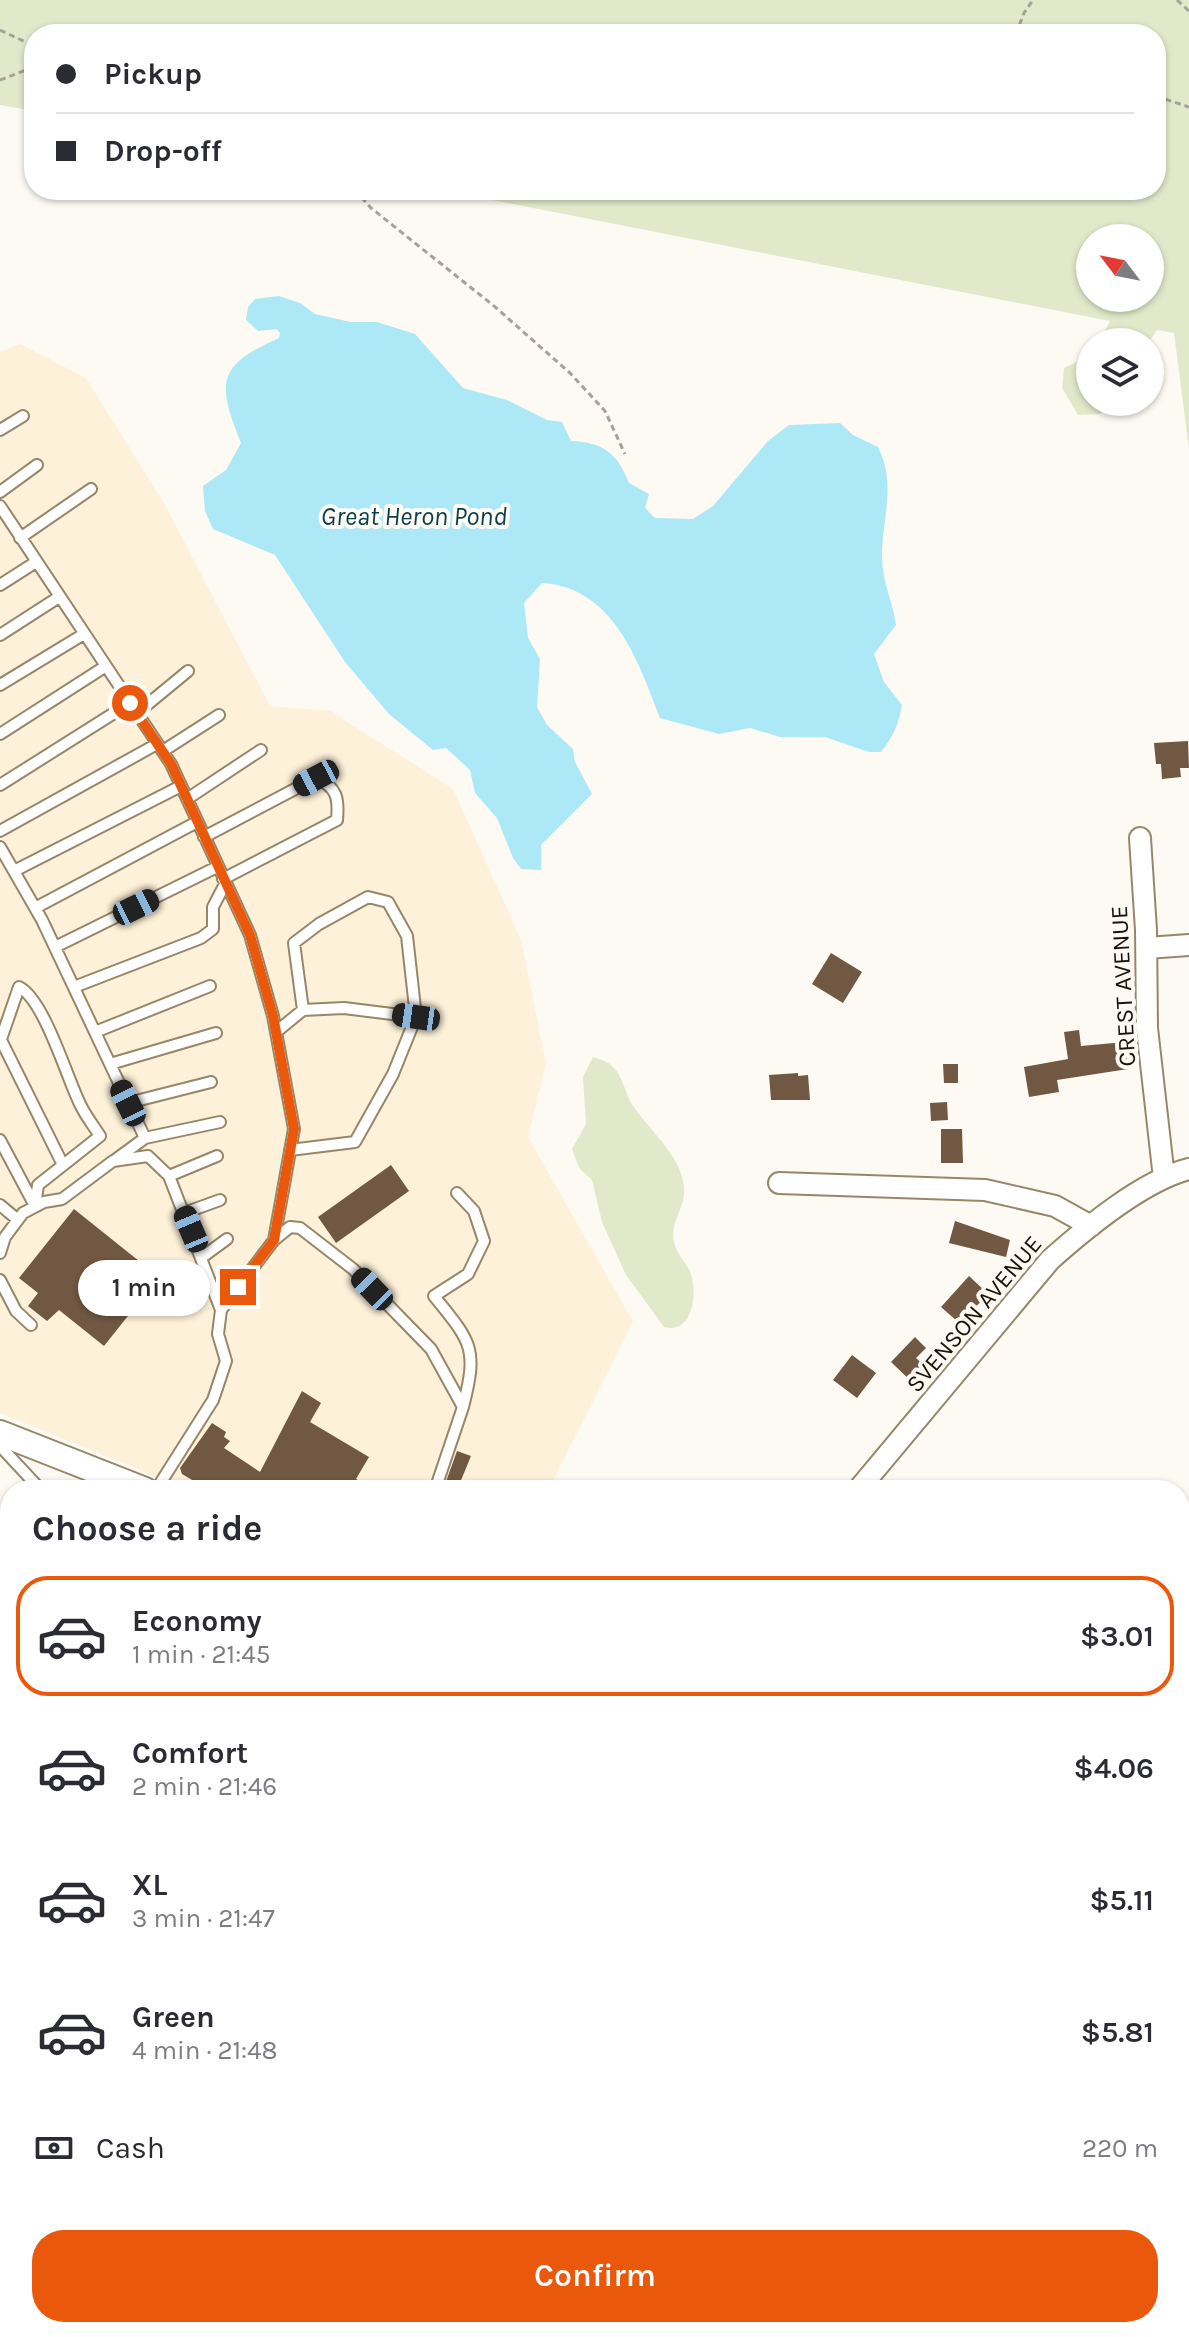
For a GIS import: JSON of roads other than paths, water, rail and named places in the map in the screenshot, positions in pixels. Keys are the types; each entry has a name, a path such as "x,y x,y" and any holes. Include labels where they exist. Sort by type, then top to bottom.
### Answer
{"street":[{"name":"CREST AVENUE","path":"1140,838 1147,948 1147,1028 1164,1178"},
{"path":"1147,948 1189,945"},
{"name":"SVENSON AVENUE","path":"866,1480 1050,1260 1091,1226 1164,1178 1189,1169"},
{"path":"779,1183 985,1190 1055,1206 1091,1226"},
{"path":"0,1433 120,1480"}],"lane":[{"path":"0,430 23,416"},
{"path":"0,492 37,465"},
{"path":"20,538 91,489"},
{"path":"0,506 160,748 181,786 250,935 276,1032 294,1129 274,1240"},
{"path":"0,533 13,526"},
{"path":"0,585 36,562"},
{"path":"0,635 59,597"},
{"path":"0,685 84,634"},
{"path":"0,734 106,666"},
{"path":"0,785 133,708 188,671"},
{"path":"0,831 219,715"},
{"path":"187,799 261,750"},
{"path":"74,987 201,938 213,929 213,907 224,881 337,820 339,798 329,784 316,778 204,837"},
{"path":"14,871 181,786"},
{"path":"35,908 197,822"},
{"path":"0,847 55,947 145,1138"},
{"path":"55,947 217,867"},
{"path":"290,1150 355,1142 393,1074 416,1017 407,936 388,902 368,897 319,924 294,943 303,1010"},
{"path":"95,1032 210,986"},
{"path":"35,1206 38,1185 100,1136 81,1106 39,1012 26,990 19,987 1,1041 63,1165"},
{"path":"276,1032 303,1010 344,1008 416,1017"},
{"path":"110,1064 216,1033"},
{"path":"128,1103 211,1082"},
{"path":"0,1253 5,1237 18,1220 35,1206 62,1199 145,1138 220,1122"},
{"path":"0,1140 35,1206"},
{"path":"113,1161 148,1156 169,1176 221,1310 218,1334 226,1361 213,1400 162,1480"},
{"path":"169,1176 217,1156"},
{"path":"438,1480 472,1370 468,1338 434,1296 468,1274 484,1241 474,1211 457,1193"},
{"path":"184,1213 220,1200"},
{"path":"0,1205 18,1220"},
{"path":"221,1310 274,1240 290,1227 300,1228 353,1269 431,1349 463,1407"},
{"path":"201,1258 227,1239"},
{"path":"0,1280 16,1311 31,1325"},
{"path":"0,1446 32,1480"}],"water":[{"name":"Great Heron Pond","path":"279,296 300,303 315,314 351,322 377,322 415,334 463,388 507,400 547,420 562,422 571,441 592,444 608,452 620,464 629,483 649,494 645,508 655,518 693,519 713,506 768,441 789,425 840,423 853,435 878,447 884,461 888,488 882,566 896,625 874,654 884,682 902,705 892,736 881,752 869,752 825,737 780,737 750,728 719,734 660,718 632,651 605,612 567,588 542,583 524,603 528,638 540,659 537,707 547,725 573,749 575,762 592,794 541,845 541,870 521,869 513,858 497,818 475,793 470,770 446,748 433,750 389,714 345,662 275,555 213,529 205,511 203,486 226,470 241,443 228,405 227,378 243,358 279,338 277,329 258,331 246,320 248,307 255,299"}]}
